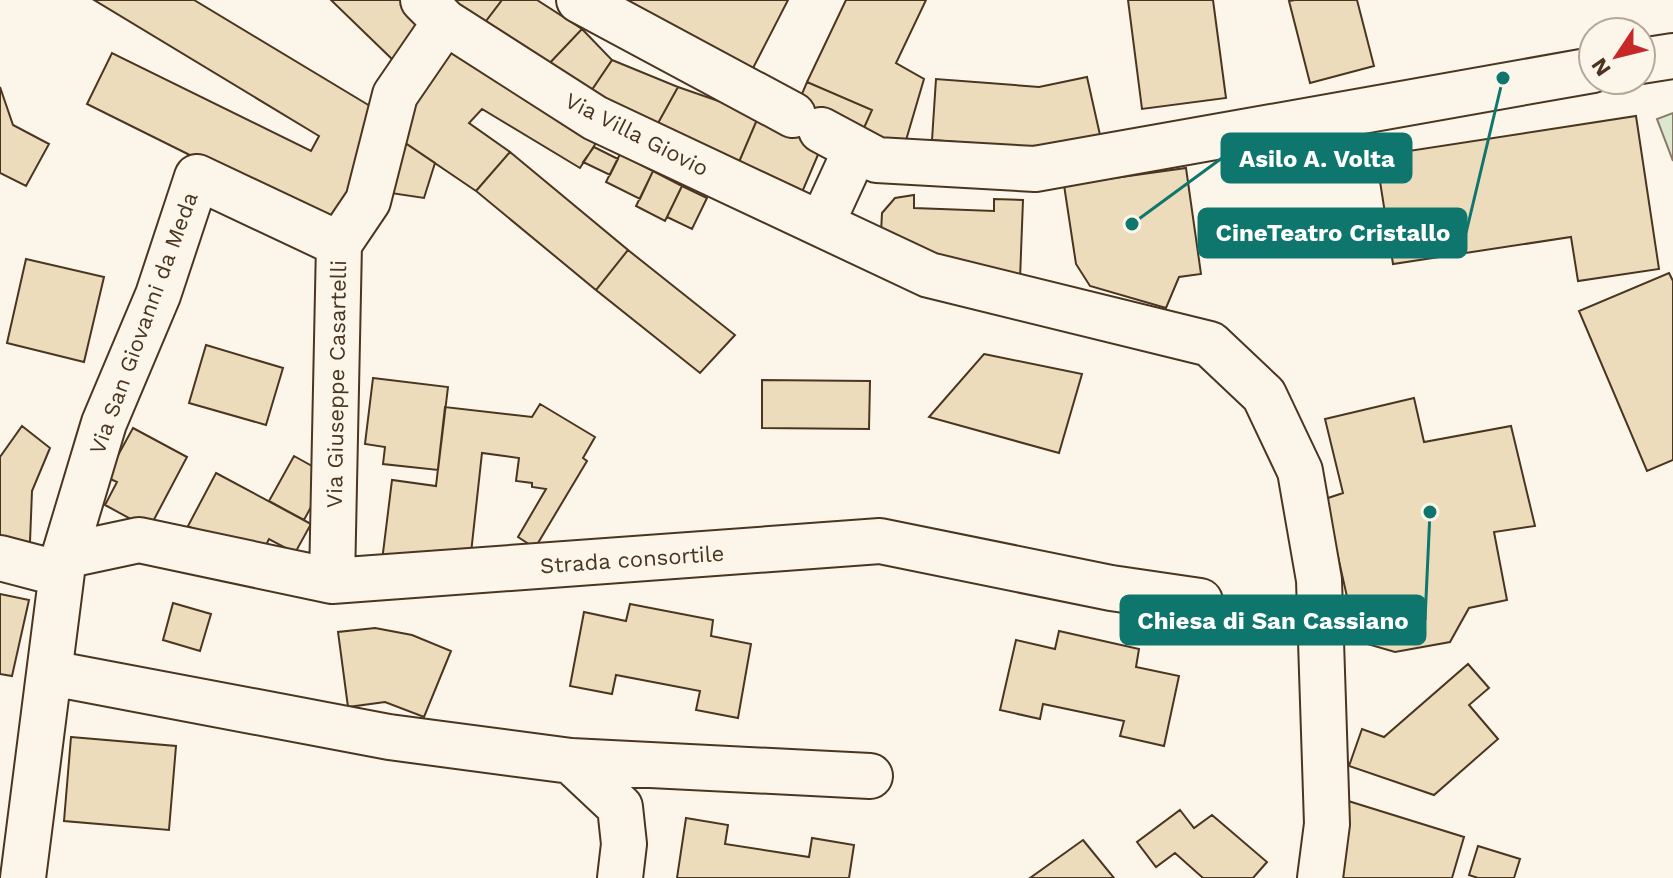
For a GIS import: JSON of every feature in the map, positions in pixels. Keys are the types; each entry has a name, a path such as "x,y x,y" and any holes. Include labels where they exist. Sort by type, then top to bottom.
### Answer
{"street":[{"path":"579,0 877,160 1035,169 1577,73"},
{"name":"Via Villa Giovio","path":"434,11 595,118 929,275 1210,344 1264,395 1300,471 1319,580 1327,824 1320,878"},
{"name":"Via Giuseppe Casartelli","path":"332,581 339,244 368,201 395,95 434,11"},
{"path":"822,223 823,131"},
{"name":"Via San Giovanni da Meda","path":"23,878 51,673 62,565 104,423 158,295 197,177 339,244"},
{"name":"Strada consortile","path":"62,565 139,540 332,581 880,541 1111,588 1200,601"},
{"path":"0,558 62,565"},
{"path":"51,673 389,737 571,761 870,776"},
{"path":"571,761 620,807 624,844 620,878"}],"green space":[{"path":"1673,113 1673,161 1657,119"}],"building":[{"path":"94,0 194,0 380,112 359,147 369,154 327,227 87,104 112,53 311,151 319,136"},
{"path":"331,0 405,0 430,24 394,61"},
{"path":"435,0 502,0 480,29"},
{"path":"502,0 537,0 582,29 545,68 480,29"},
{"path":"599,0 788,0 751,72"},
{"path":"846,0 926,0 896,63 924,79 904,147 859,139 872,110 807,82"},
{"path":"1128,0 1213,0 1226,98 1142,109"},
{"path":"1357,0 1374,66 1310,83 1289,1"},
{"path":"582,29 612,60 585,100 545,68"},
{"path":"458,41 601,135 580,168 482,109 469,123 510,152 476,191 398,138 409,96"},
{"path":"612,60 678,87 652,134 585,100"},
{"path":"1087,77 1100,135 1034,148 932,140 936,79 1039,87"},
{"path":"807,82 872,110 859,139 823,143 800,197 736,169 759,115 788,127"},
{"path":"0,87 13,125 49,144 26,186 0,173"},
{"path":"678,87 759,115 736,169 652,134"},
{"path":"1636,116 1659,269 1578,281 1571,237 1393,264 1376,156"},
{"path":"398,138 435,163 424,198 384,192"},
{"path":"594,147 618,159 610,175 583,162"},
{"path":"510,152 628,250 596,290 476,191"},
{"path":"620,154 653,171 640,199 606,182"},
{"path":"1186,168 1201,274 1179,277 1166,308 1090,286 1076,264 1064,185"},
{"path":"653,171 682,186 665,221 636,206"},
{"path":"682,186 707,198 692,229 667,217"},
{"path":"914,195 914,208 994,211 994,199 1023,200 1020,279 886,241 881,233 882,213 895,198"},
{"path":"628,250 735,335 700,373 596,290"},
{"path":"26,259 104,277 84,362 7,343"},
{"path":"1669,273 1673,281 1673,460 1647,471 1579,311"},
{"path":"206,345 283,368 266,425 189,403"},
{"path":"984,354 1082,374 1059,453 929,417"},
{"path":"373,378 448,387 438,470 383,464 385,447 365,444"},
{"path":"762,380 870,381 869,429 762,428"},
{"path":"1414,398 1424,442 1511,426 1535,526 1494,532 1507,600 1469,608 1450,642 1395,652 1357,641 1325,499 1343,493 1325,419"},
{"path":"540,404 595,437 583,458 587,461 535,548 518,537 546,489 516,481 519,458 482,453 471,553 382,561 392,480 436,486 445,407 532,417"},
{"path":"22,426 50,448 32,491 30,542 0,543 0,457"},
{"path":"133,428 187,457 149,529 105,505 117,482 106,477"},
{"path":"294,456 328,475 304,520 269,501"},
{"path":"216,473 311,524 295,553 269,539 261,555 223,545 188,526"},
{"path":"0,594 29,600 12,676 0,674"},
{"path":"173,603 211,614 200,651 163,640"},
{"path":"630,604 713,620 711,636 751,644 738,718 696,710 700,691 616,675 612,694 570,686 584,612 626,621"},
{"path":"375,628 412,635 451,651 424,717 385,702 348,707 338,632"},
{"path":"1059,631 1139,649 1136,667 1179,676 1164,746 1120,736 1124,721 1043,704 1040,719 1000,710 1016,640 1055,649"},
{"path":"1468,664 1489,688 1469,705 1498,739 1434,795 1349,766 1362,729 1384,737"},
{"path":"71,737 176,746 169,830 64,821"},
{"path":"1345,800 1464,837 1452,878 1333,878"},
{"path":"1180,810 1194,828 1212,815 1267,862 1253,878 1203,878 1175,853 1156,867 1137,842"},
{"path":"686,818 728,825 725,844 809,857 812,838 854,845 849,878 677,878"},
{"path":"1083,840 1114,878 1030,878"},
{"path":"1478,846 1520,859 1514,878 1469,875"}],"place":[{"name":"CineTeatro Cristallo","path":"1503,78"},
{"name":"Asilo A. Volta","path":"1132,224"},
{"name":"Chiesa di San Cassiano","path":"1430,512"}]}
